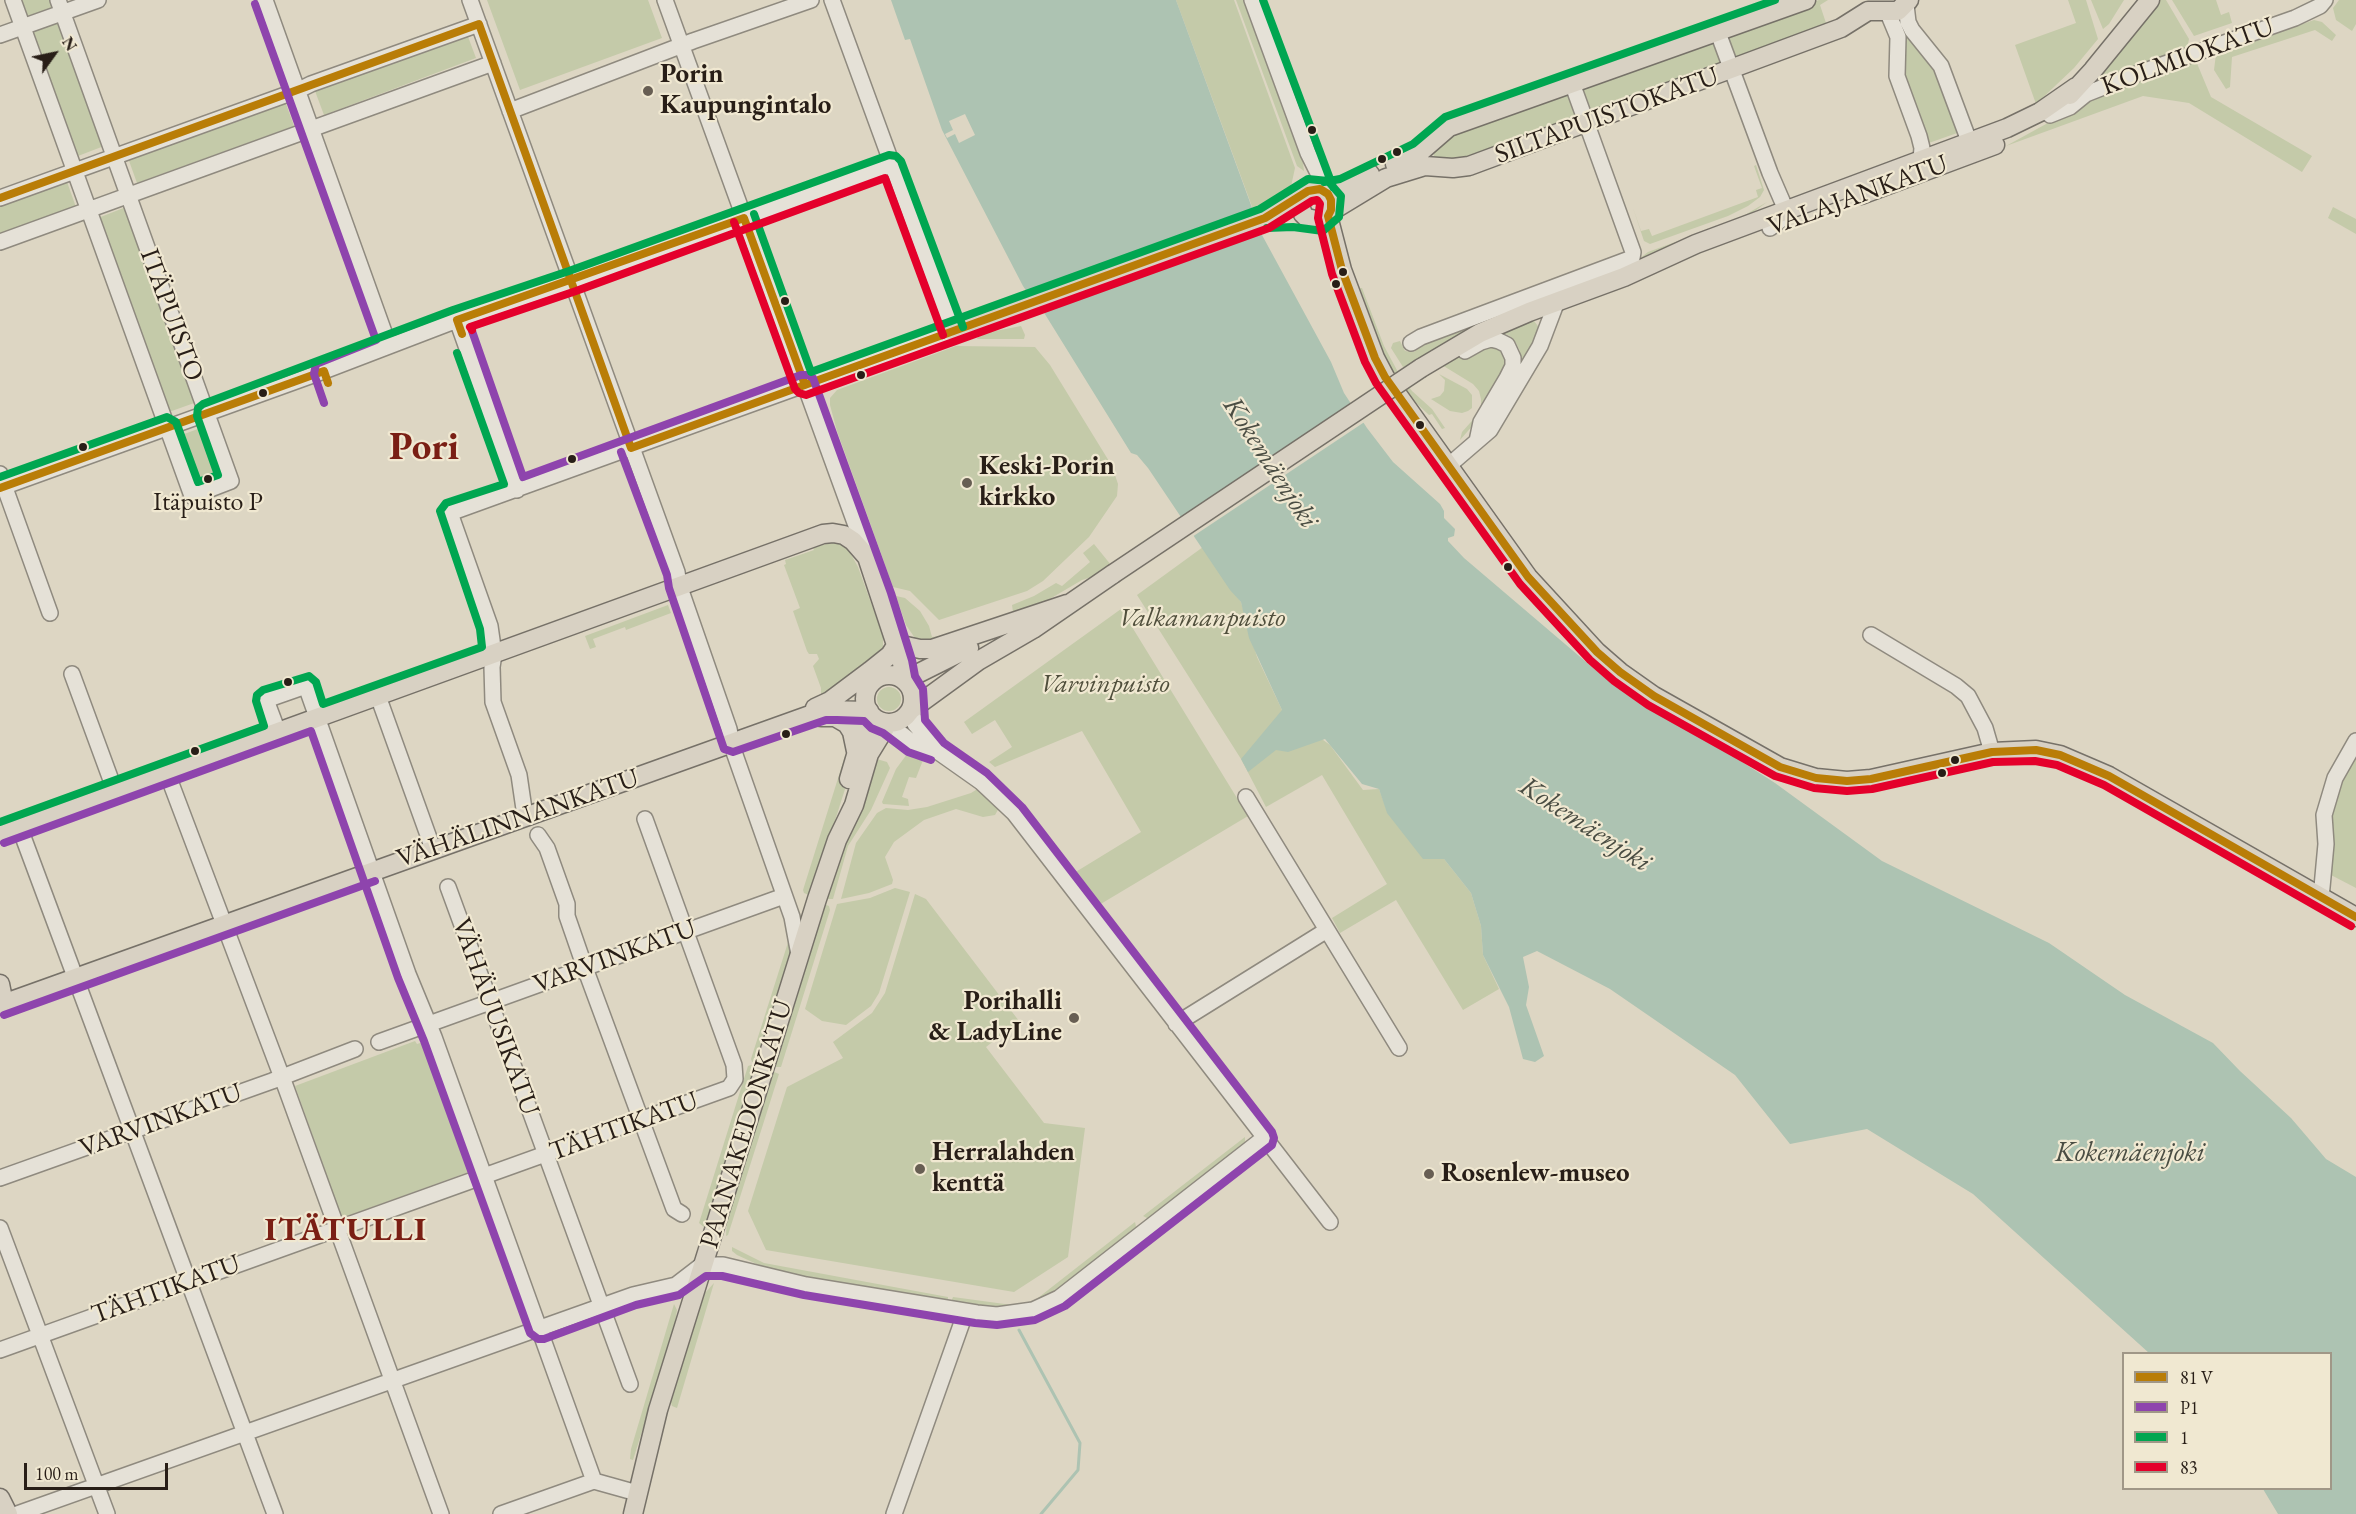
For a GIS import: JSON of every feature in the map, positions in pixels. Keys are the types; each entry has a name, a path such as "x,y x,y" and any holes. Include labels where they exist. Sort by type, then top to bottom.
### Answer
{"main road":[{"name":"SILTAPUISTOKATU","path":"1325,191 1343,189 1373,173 1411,158 1449,127 1806,0"},
{"name":"VALAJANKATU","path":"2128,26 2141,0"},
{"name":"VALAJANKATU","path":"1067,604 1423,367 1480,333 1557,301 1624,277 1661,267 1765,224 1953,161 2002,142 2050,115 2150,0"},
{"name":"SILTAPUISTOKATU","path":"1318,216 1386,178 1416,168 1469,166 1841,28 1868,11 1881,8 1898,11 1908,2"},
{"name":"VALAJANKATU","path":"1765,224 1786,210 2007,128 2040,112 2076,87"},
{"path":"1431,143 1429,157 1432,163 1440,167"},
{"path":"953,331 1265,218 1315,189 1325,191 1332,203 1318,216 1265,218"},
{"path":"1304,195 1300,206 1318,216 1342,270 1375,358 1385,377 1527,577 1597,652 1654,696 1739,746 1780,766 1816,778 1847,781 1898,774 1992,752 2036,750 2060,755 2109,776 2356,918"},
{"path":"0,833 803,540 833,533 844,535 853,541 867,557 897,644 905,680 913,693 912,709"},
{"path":"897,644 932,649 1067,604"},
{"path":"1067,604 1033,629 970,666 912,709 903,719 888,723 877,720 868,711 865,698 873,682 884,676 891,675 905,680 964,650 1067,604"},
{"path":"784,723 795,715 830,700 890,655 897,644"},
{"name":"VÄHÄLINNANKATU","path":"2,1004 784,723 824,710 868,711"},
{"name":"PAANAKEDONKATU","path":"633,1514 658,1410 837,840 856,751 868,711"},
{"path":"784,723 798,724 820,717 835,717 850,728 856,751"},
{"name":"PAANAKEDONKATU","path":"837,840 854,805 869,754 888,723"},
{"path":"0,984 2,1004"},
{"path":"0,1498 8,1514"}],"street":[{"name":"ITÄPUISTO","path":"13,0 192,496 231,481 61,6"},
{"path":"0,35 22,27 61,6 98,0"},
{"path":"265,0 389,346"},
{"path":"470,0 677,572 731,742 792,917 799,955"},
{"path":"665,0 867,557"},
{"path":"510,111 811,0"},
{"path":"525,816 519,775 493,702 494,654 490,626 450,513 953,331 832,0"},
{"path":"1252,0 1308,153 1325,191"},
{"name":"KOLMIOKATU","path":"2050,115 2070,107 2086,94 2295,18 2320,6 2325,0"},
{"path":"1908,2 1908,22 1941,66 1969,141 1966,150 1953,161"},
{"path":"1881,8 1898,37 1897,76 1919,136 1922,148 1921,159"},
{"path":"0,198 479,24"},
{"path":"1717,30 1786,210"},
{"path":"0,242 494,63"},
{"path":"1411,343 1421,337 1632,258 1633,252 1572,83"},
{"path":"1304,195 1309,175 1308,153"},
{"path":"50,613 2,483 207,413 457,320 572,281 891,165"},
{"path":"1765,224 1771,204 1770,173"},
{"path":"1448,467 1490,430 1540,346 1557,301"},
{"path":"1529,312 1537,315 1547,326"},
{"path":"457,320 517,490"},
{"path":"1423,367 1491,339 1499,340 1512,351 1513,366 1481,422 1477,441"},
{"path":"1871,635 1956,686 1968,696 1985,728 1992,752"},
{"path":"72,674 115,791"},
{"path":"278,732 267,700 306,686 408,974 486,1177 594,1481"},
{"path":"378,696 433,849"},
{"path":"912,709 915,724 937,751 981,782 1011,810 1330,1222"},
{"path":"888,723 913,743 937,751"},
{"path":"2321,898 2326,844 2324,815 2335,778 2356,741"},
{"path":"167,773 282,1077 441,1514"},
{"path":"1246,797 1399,1048"},
{"path":"645,819 685,932"},
{"path":"19,826 275,1514"},
{"path":"538,835 547,848 567,904 567,916 585,968 674,1209 682,1214"},
{"name":"VÄHÄUUSIKATU","path":"448,887 630,1384"},
{"name":"VARVINKATU","path":"379,1042 784,896"},
{"path":"1176,1024 1327,930"},
{"name":"TÄHTIKATU","path":"0,1350 729,1088 735,1079 734,1065 685,932"},
{"name":"VARVINKATU","path":"0,1178 355,1049"},
{"path":"16,1514 601,1307 660,1287 676,1285 702,1265 723,1265 806,1285 966,1311 1005,1314 1046,1305 1059,1298 1264,1138"},
{"path":"0,1228 107,1514"},
{"path":"894,1514 966,1311"},
{"path":"501,1514 594,1481 637,1493"}],"green space":[{"path":"22,0 52,0 104,146 78,156"},
{"path":"487,0 648,0 662,38 520,90"},
{"path":"1176,0 1234,0 1295,168 1290,191 1270,205 1254,212"},
{"path":"1236,0 1245,0 1302,155 1304,171 1297,166"},
{"path":"1819,0 1828,0 1820,5 1826,23 1832,21 1834,25 1466,159 1437,159 1434,156 1433,151 1455,132"},
{"path":"2068,0 2086,0 2098,39 2074,68 2036,104 2015,45 2076,23"},
{"path":"2091,0 2124,0 2109,24 2103,29"},
{"path":"2156,0 2166,0 2189,39 2186,53 2089,88"},
{"path":"2172,0 2216,0 2221,15 2229,12 2232,23 2194,36"},
{"path":"2339,0 2356,0 2356,24 2352,31 2336,20 2333,8"},
{"path":"2314,20 2322,22 2336,35 2332,41 2315,30 2232,57 2230,87 2226,89 2214,70 2216,54"},
{"path":"1905,27 1929,54 1960,132 1926,144 1903,80 1901,28"},
{"path":"467,34 476,58 324,115 315,91"},
{"path":"2196,61 2211,97 2312,156 2302,172 2189,103 2143,96 2006,146 2066,113 2086,98"},
{"path":"285,101 294,126 137,183 128,158"},
{"path":"1756,165 1764,190 1760,197 1748,206 1728,216 1650,244 1644,241 1633,208 1641,231 1649,229 1652,236 1758,197 1756,190 1762,188 1754,166"},
{"path":"66,179 77,210 0,237 0,203"},
{"path":"1767,202 1747,217 1416,364 1403,367 1391,348 1393,343 1400,341 1405,351 1414,352 1424,342 1639,259 1648,252 1738,219"},
{"path":"126,207 197,402 169,412 98,218"},
{"path":"2333,207 2356,219 2356,234 2328,218"},
{"path":"1360,288 1362,288 1384,346 1399,374 1412,391 1432,409 1445,428 1442,429 1432,414 1429,415 1414,401 1395,377 1384,357"},
{"path":"1529,319 1538,326 1538,339 1518,369 1520,351 1516,343 1510,336 1499,331"},
{"path":"1021,326 1025,335 1024,339 977,339 980,334"},
{"path":"1479,345 1500,346 1509,358 1482,415 1460,440 1462,432 1478,414 1481,399 1479,391 1473,384 1442,365"},
{"path":"956,346 1035,347 1050,365 1112,466 1118,484 1117,496 1089,537 1043,581 1027,591 939,620 910,591 893,587 837,431 830,398 837,390"},
{"path":"1439,374 1467,389 1472,395 1472,408 1462,413 1450,411 1431,399 1440,396 1444,391 1445,380"},
{"path":"206,426 222,473 193,484 176,437"},
{"path":"837,542 847,547 858,567 883,636 883,648 881,654 821,696 821,688 813,666 819,659 817,654 809,654 807,651 793,611 800,608 784,565 785,560 814,550 813,547"},
{"path":"1094,544 1111,565 1101,574 1082,580 1048,600 1014,615 939,641 919,644 906,625 896,596 905,598 920,611 929,626 932,637 948,635 1013,612 1012,605 1056,583 1062,586 1090,562 1083,553"},
{"name":"Valkamanpuisto","path":"1203,547 1241,602 1257,657 1282,710 1330,745 1363,790 1379,789 1388,813 1444,859 1471,893 1481,926 1483,955 1499,989 1463,1010 1396,900 1340,933 1332,918 1387,884 1322,775 1266,807 1241,759 1137,595"},
{"path":"668,605 671,613 626,630 625,627 593,639 596,647 590,649 585,636"},
{"name":"Varvinpuisto","path":"1121,609 1248,816 1099,905 1074,873 1141,832 1082,731 995,767 989,762 1012,747 995,720 972,734 964,722"},
{"path":"889,687 898,690 901,699 898,708 889,711 880,708 877,699 880,690"},
{"path":"913,746 925,755 916,778 909,777 902,797 908,799 909,806 883,804 896,769"},
{"path":"848,753 846,786 811,896 803,890 845,756"},
{"path":"2356,753 2356,888 2331,875 2333,802 2343,775"},
{"path":"873,758 887,762 890,768 871,810 848,846 833,899 825,899"},
{"path":"979,788 999,808 995,815 983,817 956,809 924,820 894,842 885,857 893,880 892,884 869,893 841,899 856,843 877,813 886,808 908,810 927,807 971,793"},
{"path":"895,888 910,892 879,993 871,1006 846,1025 822,1021 805,1009 837,904 870,898"},
{"name":"Herralahden kenttä","path":"915,894 926,899 1019,1021 986,1047 1044,1123 1085,1128 1068,1257 1014,1292 766,1250 748,1211 787,1087 843,1058 833,1042 872,1013 885,993"},
{"path":"824,904 829,906 830,910 781,1067 773,1067"},
{"path":"791,933 794,951 758,1063 752,1062 751,1059"},
{"path":"415,1041 417,1044 427,1041 474,1170 342,1218 295,1086"},
{"path":"748,1066 757,1068 705,1228 699,1223"},
{"path":"772,1071 779,1074 726,1236 727,1215"},
{"path":"1245,1137 1240,1150 1151,1220 1143,1216"},
{"path":"1135,1222 1137,1231 1055,1294 1036,1303 993,1308 951,1302 953,1297 1012,1305 1034,1301"},
{"path":"732,1247 764,1263 948,1297 948,1299 947,1301 820,1283 761,1266 737,1255 732,1251"},
{"path":"714,1283 677,1408 672,1406 670,1399 698,1309 705,1293"},
{"path":"674,1304 677,1310 674,1329 633,1460 630,1459 631,1449"}],"water":[{"name":"Kokemäenjoki","path":"891,0 1176,0 1262,235 1331,362 1344,393 1393,462 1440,504 1444,511 1444,518 1455,529 1454,536 1448,538 1448,541 1464,558 1612,684 1692,730 1775,783 1882,861 2049,943 2125,995 2213,1043 2291,1118 2326,1159 2356,1177 2356,1514 2278,1514 2264,1490 2332,1490 2332,1352 2148,1352 1973,1194 1867,1129 1790,1144 1735,1075 1610,989 1537,951 1523,957 1529,987 1526,1005 1544,1056 1535,1062 1523,1059 1509,1007 1483,955 1481,926 1471,893 1444,859 1423,859 1387,813 1379,789 1362,784 1325,739 1288,752 1276,750 1248,772 1241,759 1282,710 1249,638 1241,602 1230,590 1148,468 1137,455 1131,453 1043,311 1034,291 1027,292 1023,286 942,130 910,39 905,40"}],"pier":[{"path":"965,114 975,135 959,143 955,134 947,138 945,134 953,130 949,121"},
{"path":"1355,405 1366,421 1192,537 1180,521"}],"waterway":[{"path":"1019,1330 1080,1443 1078,1470 1041,1514"}],"transit line":[{"name":"1","path":"1263,0 1333,187"},
{"name":"1","path":"1324,182 1340,179 1413,144 1445,117 1775,0"},
{"name":"P1","path":"255,4 376,340 316,364 314,374 324,403"},
{"path":"0,198 479,24 631,448 1265,218 1308,191 1320,189 1328,194 1331,200 1331,210 1328,216 1342,270 1375,358 1385,377 1528,577 1597,652 1654,696 1780,767 1816,778 1847,781 1871,779 1992,752 2036,750 2060,755 2109,776 2356,917"},
{"name":"1","path":"0,477 167,417 176,422 198,482 218,475 197,416 198,408 203,404 453,310 569,271 889,155 896,156 901,161 963,327"},
{"name":"83","path":"472,330 470,327 576,291 885,178 943,335"},
{"name":"1","path":"754,214 811,372 1260,209 1308,179 1328,181 1341,196 1339,217 1323,231 1293,227 1267,228"},
{"name":"83","path":"734,222 795,389 806,395 1269,228 1317,200 1320,204 1318,218 1332,274 1365,362 1376,383 1520,584 1590,660 1614,681 1648,705 1775,776 1814,788 1847,791 1872,789 1993,762 2035,761 2057,765 2104,785 2351,926"},
{"path":"462,334 457,320 744,218 805,385"},
{"name":"P1","path":"4,843 311,731 398,978 424,1041 530,1333 538,1339 544,1339 636,1305 679,1295 706,1276 722,1276 804,1295 975,1323 997,1325 1035,1320 1065,1306 1272,1145 1274,1138 1272,1132 1022,807 987,773 944,743 925,720 923,689 915,676 891,593 813,378 801,375 523,477 472,331"},
{"name":"1","path":"0,822 264,726 256,701 257,695 263,690 309,676 316,682 323,704 482,647 480,629 440,511 446,503 504,484 457,353"},
{"path":"0,488 324,371 328,383"},
{"name":"P1","path":"621,452 667,575 669,588 724,749 733,752 826,720 864,721 908,752 931,760"},
{"name":"P1","path":"4,1015 375,881"}],"place":[{"name":"Porin Kaupungintalo","path":"648,91"},
{"name":"Itäpuisto P","path":"208,479"},
{"name":"Keski-Porin kirkko","path":"967,483"},
{"name":"Porihalli & LadyLine","path":"1074,1018"},
{"name":"Herralahden kenttä","path":"920,1169"},
{"name":"Rosenlew-museo","path":"1429,1174"}],"district":[{"name":"Pori","path":"424,448"},
{"name":"ITÄTULLI","path":"346,1231"}]}
